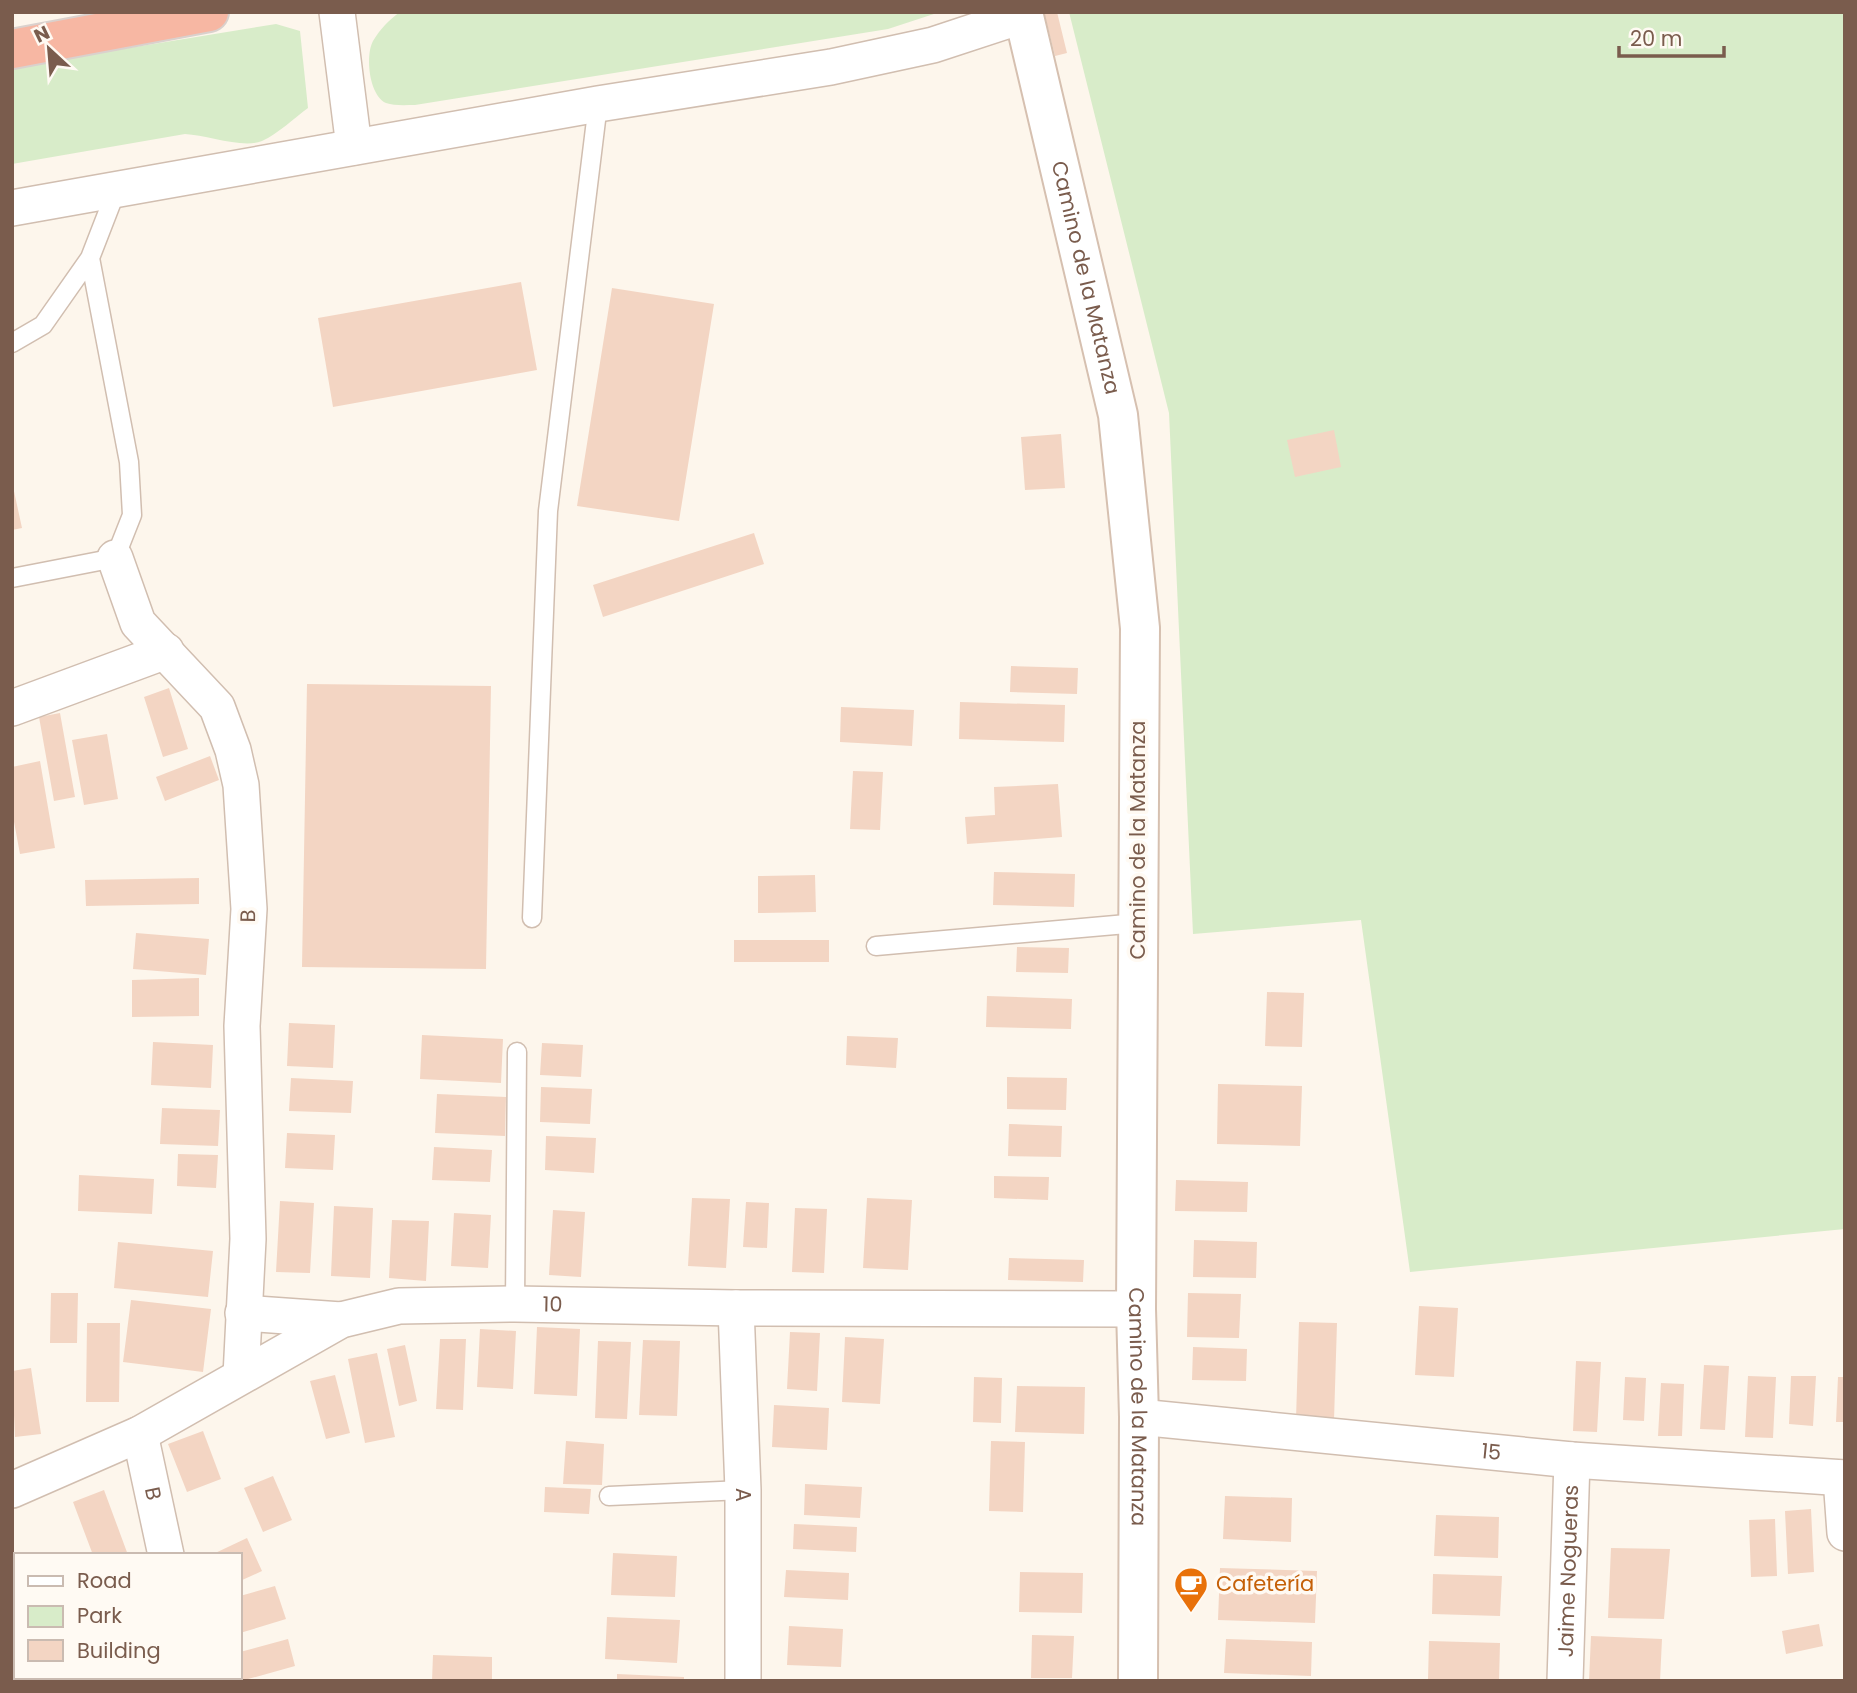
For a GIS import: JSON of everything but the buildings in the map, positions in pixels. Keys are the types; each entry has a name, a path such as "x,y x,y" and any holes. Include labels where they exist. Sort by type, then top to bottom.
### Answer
{"highway":[{"path":"12,49 209,12"}],"main road":[{"name":"Camino de la Matanza","path":"1024,14 1118,415 1140,628 1136,1309 1139,1417 1138,1681"}],"street":[{"path":"337,12 354,147"},
{"path":"12,208 598,104 831,67 933,45 1024,14"},
{"name":"B","path":"115,558 138,623 217,707 233,750 241,785 249,909 242,1026 248,1239 241,1376"},
{"path":"12,708 166,651"},
{"name":"10","path":"12,1490 140,1434 341,1320 399,1306 515,1304 736,1308 1136,1309"},
{"name":"A","path":"736,1308 743,1490 743,1681"},
{"path":"243,1313 341,1320"},
{"name":"15","path":"1139,1417 1572,1460 1843,1478"},
{"name":"B","path":"140,1434 166,1553"},
{"name":"Jaime Nogueras","path":"1566,1681 1572,1460"},
{"path":"1843,1478 1845,1534"}],"lane":[{"path":"532,918 548,511 598,104"},
{"path":"12,343 43,325 90,258 116,191"},
{"path":"12,578 115,558 132,515 129,462 90,258"},
{"path":"876,946 1138,923"},
{"path":"515,1304 517,1052"},
{"path":"609,1496 743,1490"}],"green space":[{"path":"400,12 940,12 888,29 404,105 389,104 380,99 372,84 369,65 373,41 385,25"},
{"path":"1069,12 1845,12 1845,1229 1410,1272 1361,920 1193,934 1169,413"},
{"path":"276,24 300,31 308,108 268,138 254,143 235,143 185,134 12,164 12,67"}],"place":[{"name":"Cafetería","path":"1191,1614"}]}
